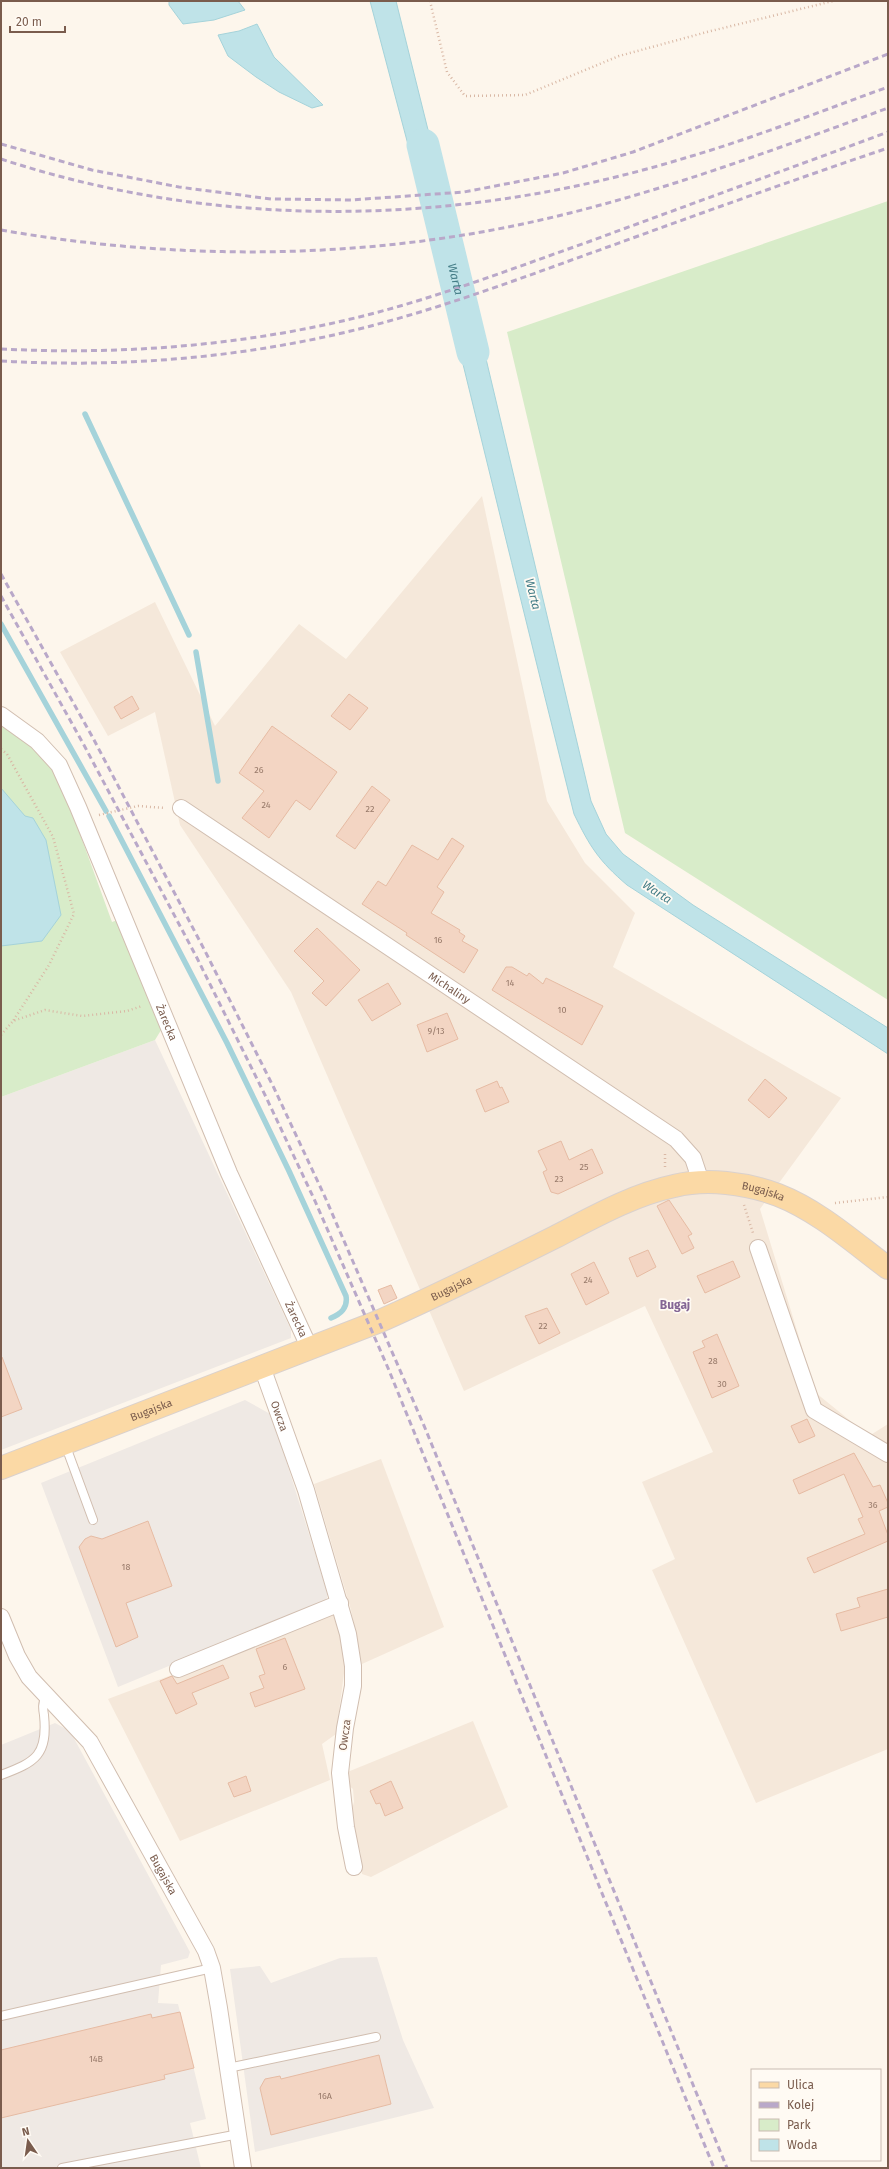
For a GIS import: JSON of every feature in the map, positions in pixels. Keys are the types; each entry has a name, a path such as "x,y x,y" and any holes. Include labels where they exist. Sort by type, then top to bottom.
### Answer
{"main road":[{"name":"Bugajska","path":"1,1468 310,1349 429,1299 605,1212 646,1195 674,1186 700,1182 751,1187 778,1195 804,1207 827,1222 888,1268"}],"street":[{"name":"Żarecka","path":"1,715 37,742 59,765 83,818 229,1173 310,1349"},
{"name":"Michaliny","path":"181,808 676,1139 693,1158 700,1182"},
{"path":"758,1248 814,1410 888,1454"},
{"name":"Owcza","path":"262,1367 306,1490 348,1634 353,1666 353,1686 345,1728 340,1773 346,1827 354,1867"},
{"path":"178,1669 340,1603"},
{"name":"Bugajska","path":"1,1617 21,1663 29,1677 46,1697 74,1722 90,1742 206,1951 212,1968 239,2134 242,2168"}],"lane":[{"path":"64,1443 93,1520"},
{"path":"1,1775 23,1766 40,1754 46,1732 43,1704 46,1697"},
{"path":"1,2016 212,1968"},
{"path":"228,2068 376,2037"},
{"path":"62,2168 239,2134"}],"path":[{"path":"430,1 448,72 465,96 525,95 619,56 707,32 833,1"},
{"path":"1,749 7,754 53,837 74,914 49,965 14,1021 1,1035"},
{"path":"83,818 138,806 181,808"},
{"path":"14,1021 46,1010 82,1016 127,1011 148,1004 161,1010"},
{"path":"664,1170 666,1164 663,1144 676,1139"},
{"path":"804,1207 888,1197"},
{"path":"742,1200 758,1248"}],"shaded area":[{"path":"482,496 547,801 585,863 635,913 613,967 841,1098 760,1209 816,1393 869,1436 888,1424 888,1749 756,1803 652,1570 675,1559 642,1482 713,1452 645,1306 464,1391 291,992 180,825 155,712 108,736 60,652 155,602 215,726 299,624 346,659"},
{"path":"155,1040 291,1330 291,1338 1,1450 1,1097"},
{"path":"245,1400 272,1415 327,1592 327,1598 324,1602 118,1687 41,1483"},
{"path":"381,1459 444,1627 362,1664 351,1610 314,1484"},
{"path":"334,1614 346,1658 336,1734 322,1744 330,1780 180,1841 108,1699"},
{"path":"473,1721 508,1807 371,1877 362,1874 361,1854 350,1816 354,1802 353,1789 347,1784 345,1773"},
{"path":"55,1723 70,1731 190,1952 188,1958 161,1965 158,2003 178,2004 206,2119 190,2123 201,2168 1,2168 1,1745"},
{"path":"377,1957 403,2040 434,2108 255,2152 230,1969 260,1966 271,1983 340,1958"}],"green space":[{"path":"888,201 888,1000 625,833 507,332"},
{"path":"1,722 28,741 50,764 72,812 112,922 123,918 166,1022 155,1040 1,1097"}],"water":[{"path":"169,1 238,1 245,10 214,20 183,24 169,5"},
{"path":"370,1 396,1 433,150 447,187 420,190"},
{"path":"257,24 274,57 323,105 312,108 279,92 228,56 218,35 239,31"},
{"path":"450,215 453,223 456,225 455,229 434,233 429,217"},
{"path":"459,243 468,278 444,285 434,247"},
{"path":"473,304 591,801 606,834 623,854 693,905 888,1028 888,1054 627,885 602,861 585,836 574,814 450,311"},
{"path":"1,788 25,816 33,818 46,840 61,915 42,941 1,946"}],"building":[{"path":"349,694 368,708 350,730 331,716"},
{"path":"132,696 139,709 121,719 114,707"},
{"path":"272,726 337,772 310,810 296,800 269,838 242,818 264,791 239,773"},
{"path":"372,786 390,800 355,849 336,836"},
{"path":"452,838 464,846 437,887 444,892 431,913 460,930 459,932 465,936 462,941 478,950 464,973 362,904 378,881 386,886 412,845 438,860"},
{"path":"317,928 360,970 326,1006 312,993 324,981 294,951"},
{"path":"506,967 512,967 527,976 529,973 543,984 546,978 603,1006 582,1045 492,990"},
{"path":"388,983 401,1004 372,1021 358,1000"},
{"path":"447,1013 458,1039 427,1052 417,1025"},
{"path":"765,1079 787,1098 769,1118 748,1100"},
{"path":"497,1081 500,1088 502,1087 509,1102 485,1112 476,1090"},
{"path":"561,1141 569,1160 592,1149 603,1173 558,1194 551,1192 543,1172 547,1170 538,1151"},
{"path":"669,1200 692,1234 688,1236 694,1248 682,1254 657,1206"},
{"path":"648,1250 656,1267 637,1277 629,1258"},
{"path":"733,1261 740,1277 705,1293 697,1276"},
{"path":"594,1262 609,1293 586,1305 571,1274"},
{"path":"391,1285 397,1298 384,1304 378,1290"},
{"path":"547,1308 560,1333 539,1344 525,1316"},
{"path":"717,1334 739,1386 712,1398 693,1352 705,1347 702,1341"},
{"path":"2,1357 22,1409 1,1417 1,1358"},
{"path":"807,1419 815,1436 799,1443 791,1426"},
{"path":"854,1453 873,1487 880,1485 888,1503 888,1507 879,1511 888,1535 888,1541 814,1573 807,1558 865,1534 858,1519 863,1517 844,1474 799,1494 793,1480"},
{"path":"148,1521 172,1586 126,1603 138,1637 116,1647 79,1547 85,1539 91,1536 102,1539"},
{"path":"888,1589 888,1617 841,1631 836,1614 860,1607 857,1598"},
{"path":"285,1638 305,1689 255,1707 250,1693 264,1688 259,1676 265,1674 256,1649"},
{"path":"223,1665 229,1678 192,1693 197,1704 176,1714 160,1681 172,1676 177,1684"},
{"path":"246,1776 251,1791 234,1797 228,1783"},
{"path":"391,1781 403,1808 385,1816 380,1803 376,1804 370,1791"},
{"path":"180,2012 194,2068 164,2075 165,2079 1,2118 1,2050 151,2014 152,2018"},
{"path":"379,2055 391,2104 271,2135 260,2088 265,2079 280,2076 281,2079"}],"waterway":[{"name":"Warta","path":"423,145 473,352"},
{"path":"85,414 189,635"},
{"path":"1,624 106,811"},
{"path":"196,652 218,781"},
{"path":"109,816 227,1043 289,1171 346,1296 346,1304 343,1310 338,1315 331,1318"}],"railway":[{"path":"1,144 92,170 179,187 271,199 351,200 464,192 563,173 633,152 888,54"},
{"path":"1,159 85,183 171,199 257,209 343,211 429,207 515,197 601,181 711,150 888,87"},
{"path":"1,230 122,246 244,252 305,251 366,247 427,240 487,231 538,221 640,194 740,161 888,108"},
{"path":"1,349 90,351 179,346 267,336 355,318 414,302 501,273 888,132"},
{"path":"1,361 46,363 136,362 226,354 315,339 359,329 421,312 483,292 746,197 888,148"},
{"path":"1,574 93,738 205,951 274,1088 325,1197 425,1428 727,2168"},
{"path":"1,596 85,747 197,958 266,1097 315,1201 388,1368 714,2168"}],"district":[{"name":"Bugaj","path":"675,1305"}]}
